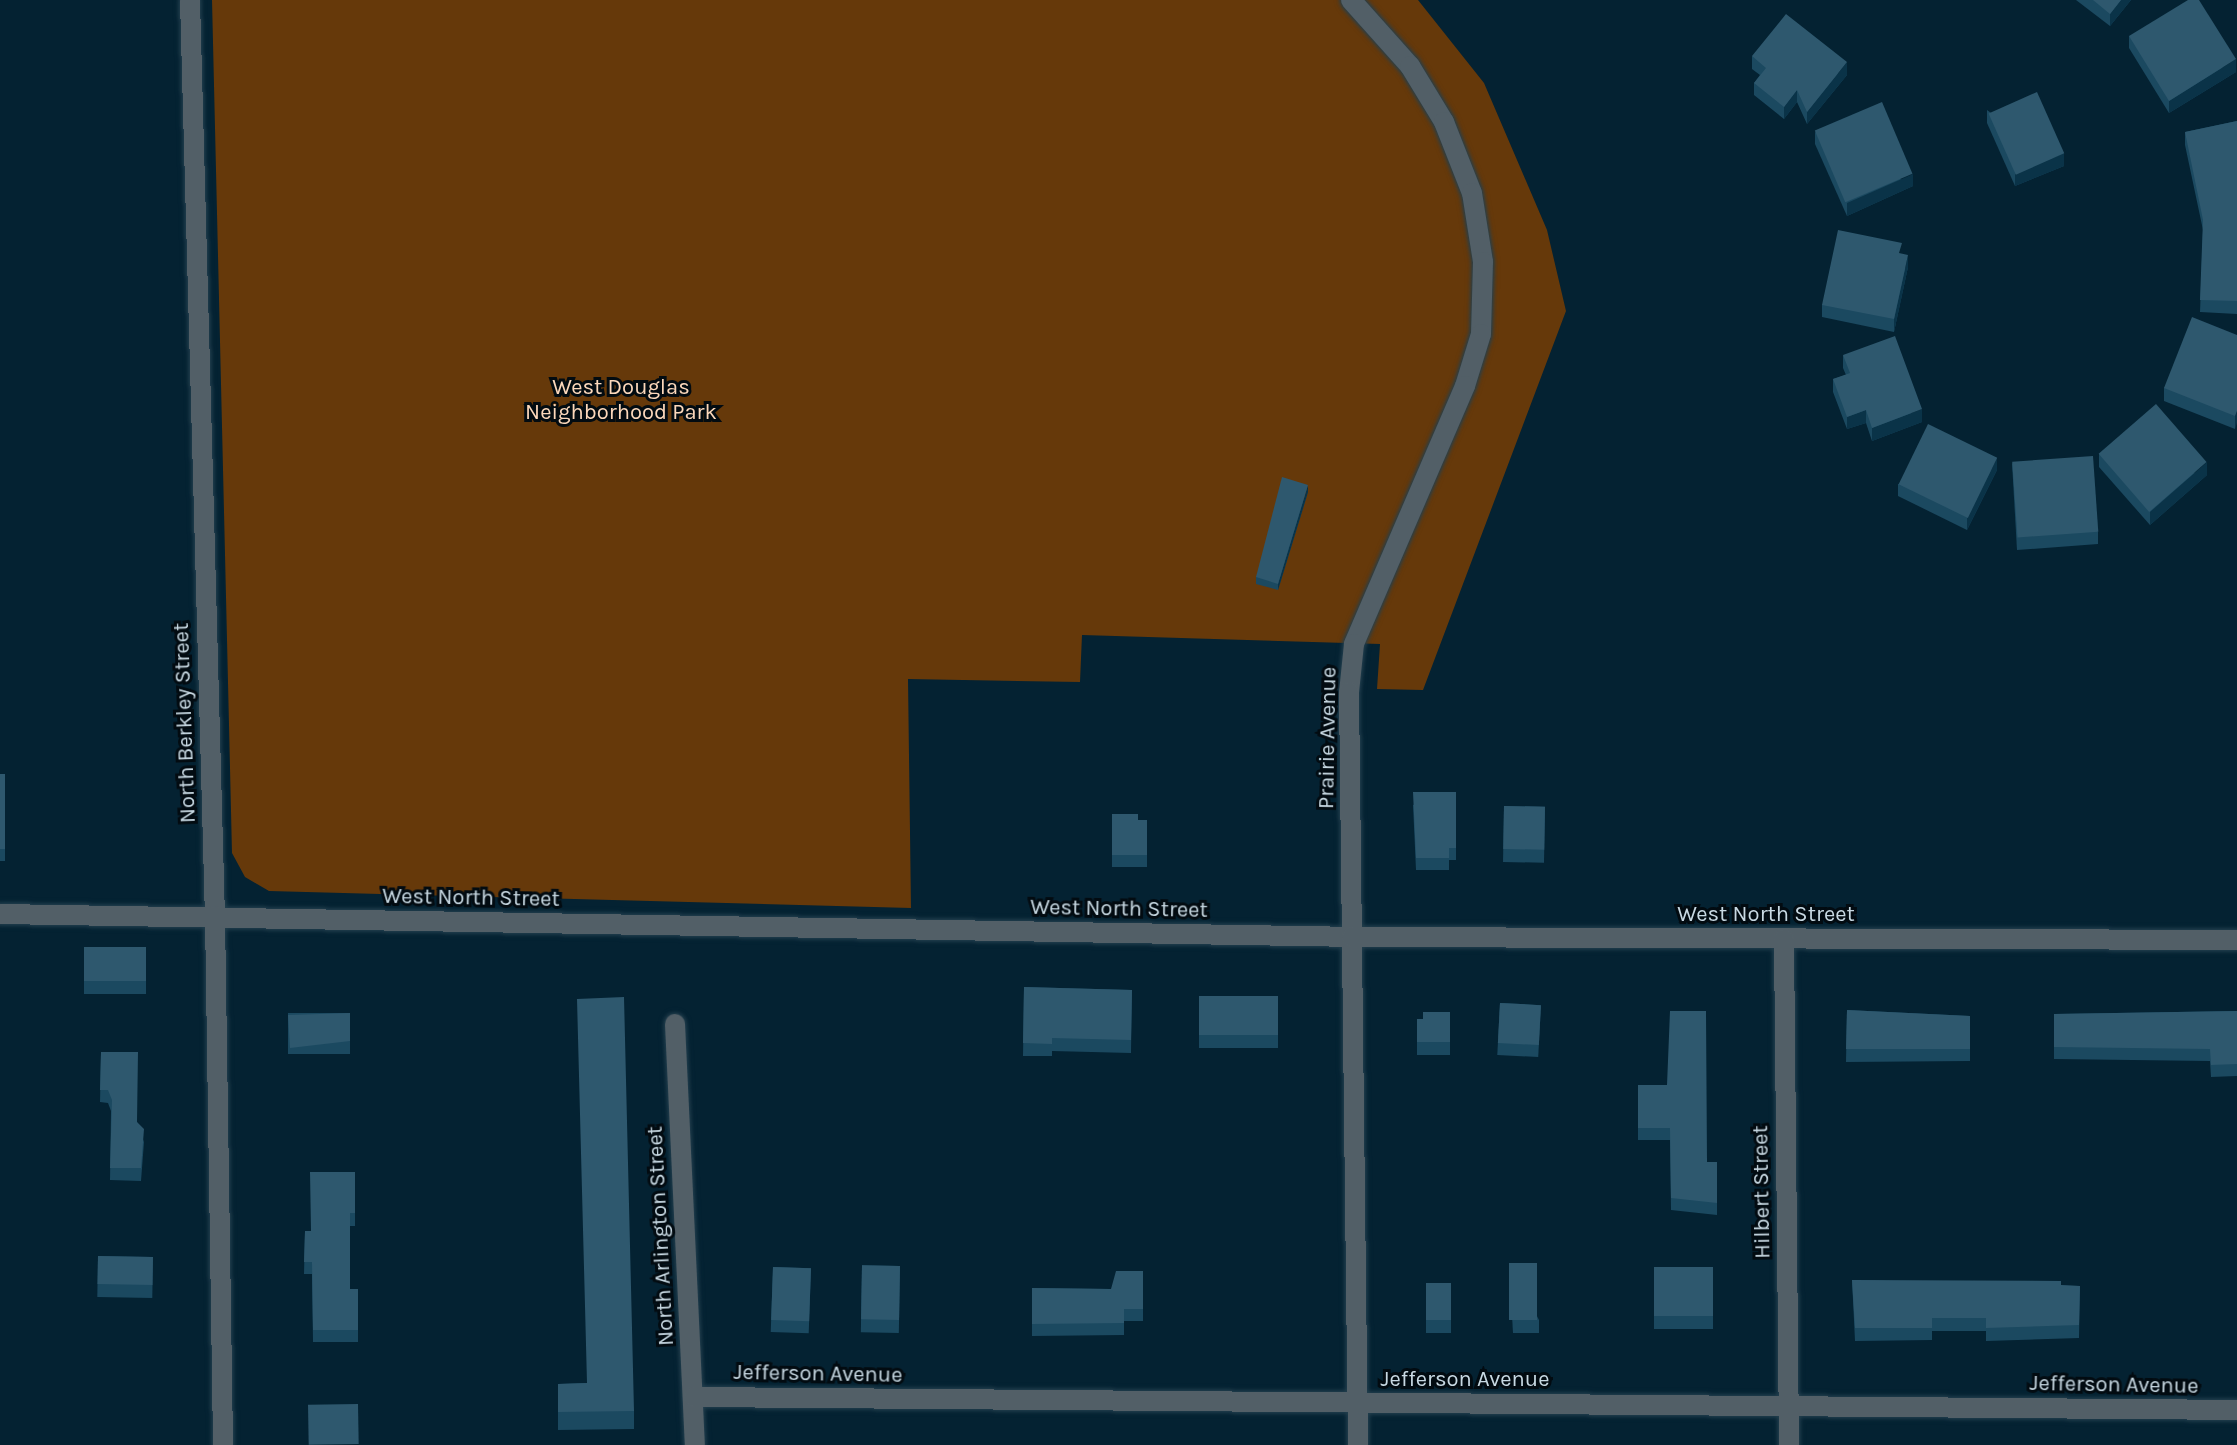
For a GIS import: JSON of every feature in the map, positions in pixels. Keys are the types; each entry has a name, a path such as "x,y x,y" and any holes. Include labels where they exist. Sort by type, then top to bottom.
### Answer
{"street":[{"name":"North Berkley Street","path":"190,0 215,916 223,1445"},
{"name":"Prairie Avenue","path":"1351,0 1410,66 1444,122 1472,193 1483,262 1481,334 1465,386 1354,644 1349,692 1358,1445"},
{"name":"West North Street","path":"0,914 1352,937 2237,940"},
{"name":"Hilbert Street","path":"1784,939 1789,1445"},
{"name":"North Arlington Street","path":"675,1024 695,1445"},
{"name":"Jefferson Avenue","path":"694,1397 2237,1410"}],"green space":[{"name":"West Douglas Neighborhood Park","path":"212,0 1418,0 1484,83 1547,230 1566,311 1423,690 1377,689 1380,644 1082,635 1080,682 908,679 911,908 269,891 245,877 232,853"}],"building":[{"path":"2093,0 2121,0 2110,14"},
{"path":"2188,0 2199,0 2236,59 2169,101 2129,36"},
{"path":"1786,14 1847,62 1807,112 1797,90 1784,107 1754,83 1766,68 1752,56"},
{"path":"2037,92 2064,153 2016,175 1989,114"},
{"path":"1882,102 1912,174 1845,202 1815,131"},
{"path":"2237,121 2237,301 2200,300 2203,220 2185,132"},
{"path":"1838,230 1902,243 1899,253 1908,255 1894,319 1822,305"},
{"path":"2192,317 2237,335 2235,416 2164,388"},
{"path":"1895,336 1922,409 1872,428 1866,410 1847,417 1833,379 1850,373 1843,355"},
{"path":"2156,404 2207,462 2149,512 2099,454"},
{"path":"1928,424 1997,458 1968,518 1899,484"},
{"path":"2093,456 2098,532 2017,537 2012,462"},
{"path":"1282,477 1308,485 1278,584 1256,577"},
{"path":"0,774 5,774 5,849 0,849"},
{"path":"1413,792 1456,792 1456,848 1449,848 1449,858 1416,858"},
{"path":"1504,806 1545,807 1544,850 1503,849"},
{"path":"1112,814 1138,814 1138,820 1147,820 1147,855 1112,855"},
{"path":"84,947 146,947 146,981 84,981"},
{"path":"1024,987 1132,990 1131,1040 1052,1038 1052,1044 1023,1043"},
{"path":"1199,996 1278,996 1278,1035 1199,1035"},
{"path":"624,997 634,1411 558,1412 558,1384 587,1383 577,999"},
{"path":"1500,1003 1541,1005 1539,1045 1498,1043"},
{"path":"1847,1010 1970,1016 1970,1049 1846,1049"},
{"path":"1670,1011 1706,1011 1707,1162 1717,1162 1717,1203 1671,1198 1670,1128 1638,1128 1638,1085 1667,1085"},
{"path":"2237,1011 2237,1064 2211,1065 2210,1049 2054,1047 2054,1014"},
{"path":"1423,1012 1450,1012 1450,1042 1417,1042 1417,1019 1423,1019"},
{"path":"350,1013 350,1041 290,1048 288,1015"},
{"path":"101,1052 138,1052 137,1122 144,1129 141,1168 110,1168 112,1100 108,1090 100,1090"},
{"path":"310,1172 355,1172 355,1213 350,1213 350,1289 358,1289 358,1330 313,1330 312,1262 304,1262 305,1231 311,1231"},
{"path":"98,1256 153,1257 153,1285 98,1284"},
{"path":"1509,1263 1537,1263 1537,1320 1509,1320"},
{"path":"862,1265 900,1266 899,1320 861,1319"},
{"path":"773,1267 811,1268 809,1321 771,1320"},
{"path":"1654,1267 1713,1267 1713,1316 1654,1316"},
{"path":"1116,1271 1143,1271 1143,1309 1124,1309 1124,1323 1032,1324 1032,1288 1111,1289"},
{"path":"1852,1280 2061,1281 2061,1285 2080,1286 2079,1325 1986,1328 1986,1318 1932,1318 1932,1328 1855,1328"},
{"path":"1426,1283 1451,1283 1451,1320 1426,1320"},
{"path":"358,1404 359,1444 309,1445 308,1405"}]}
